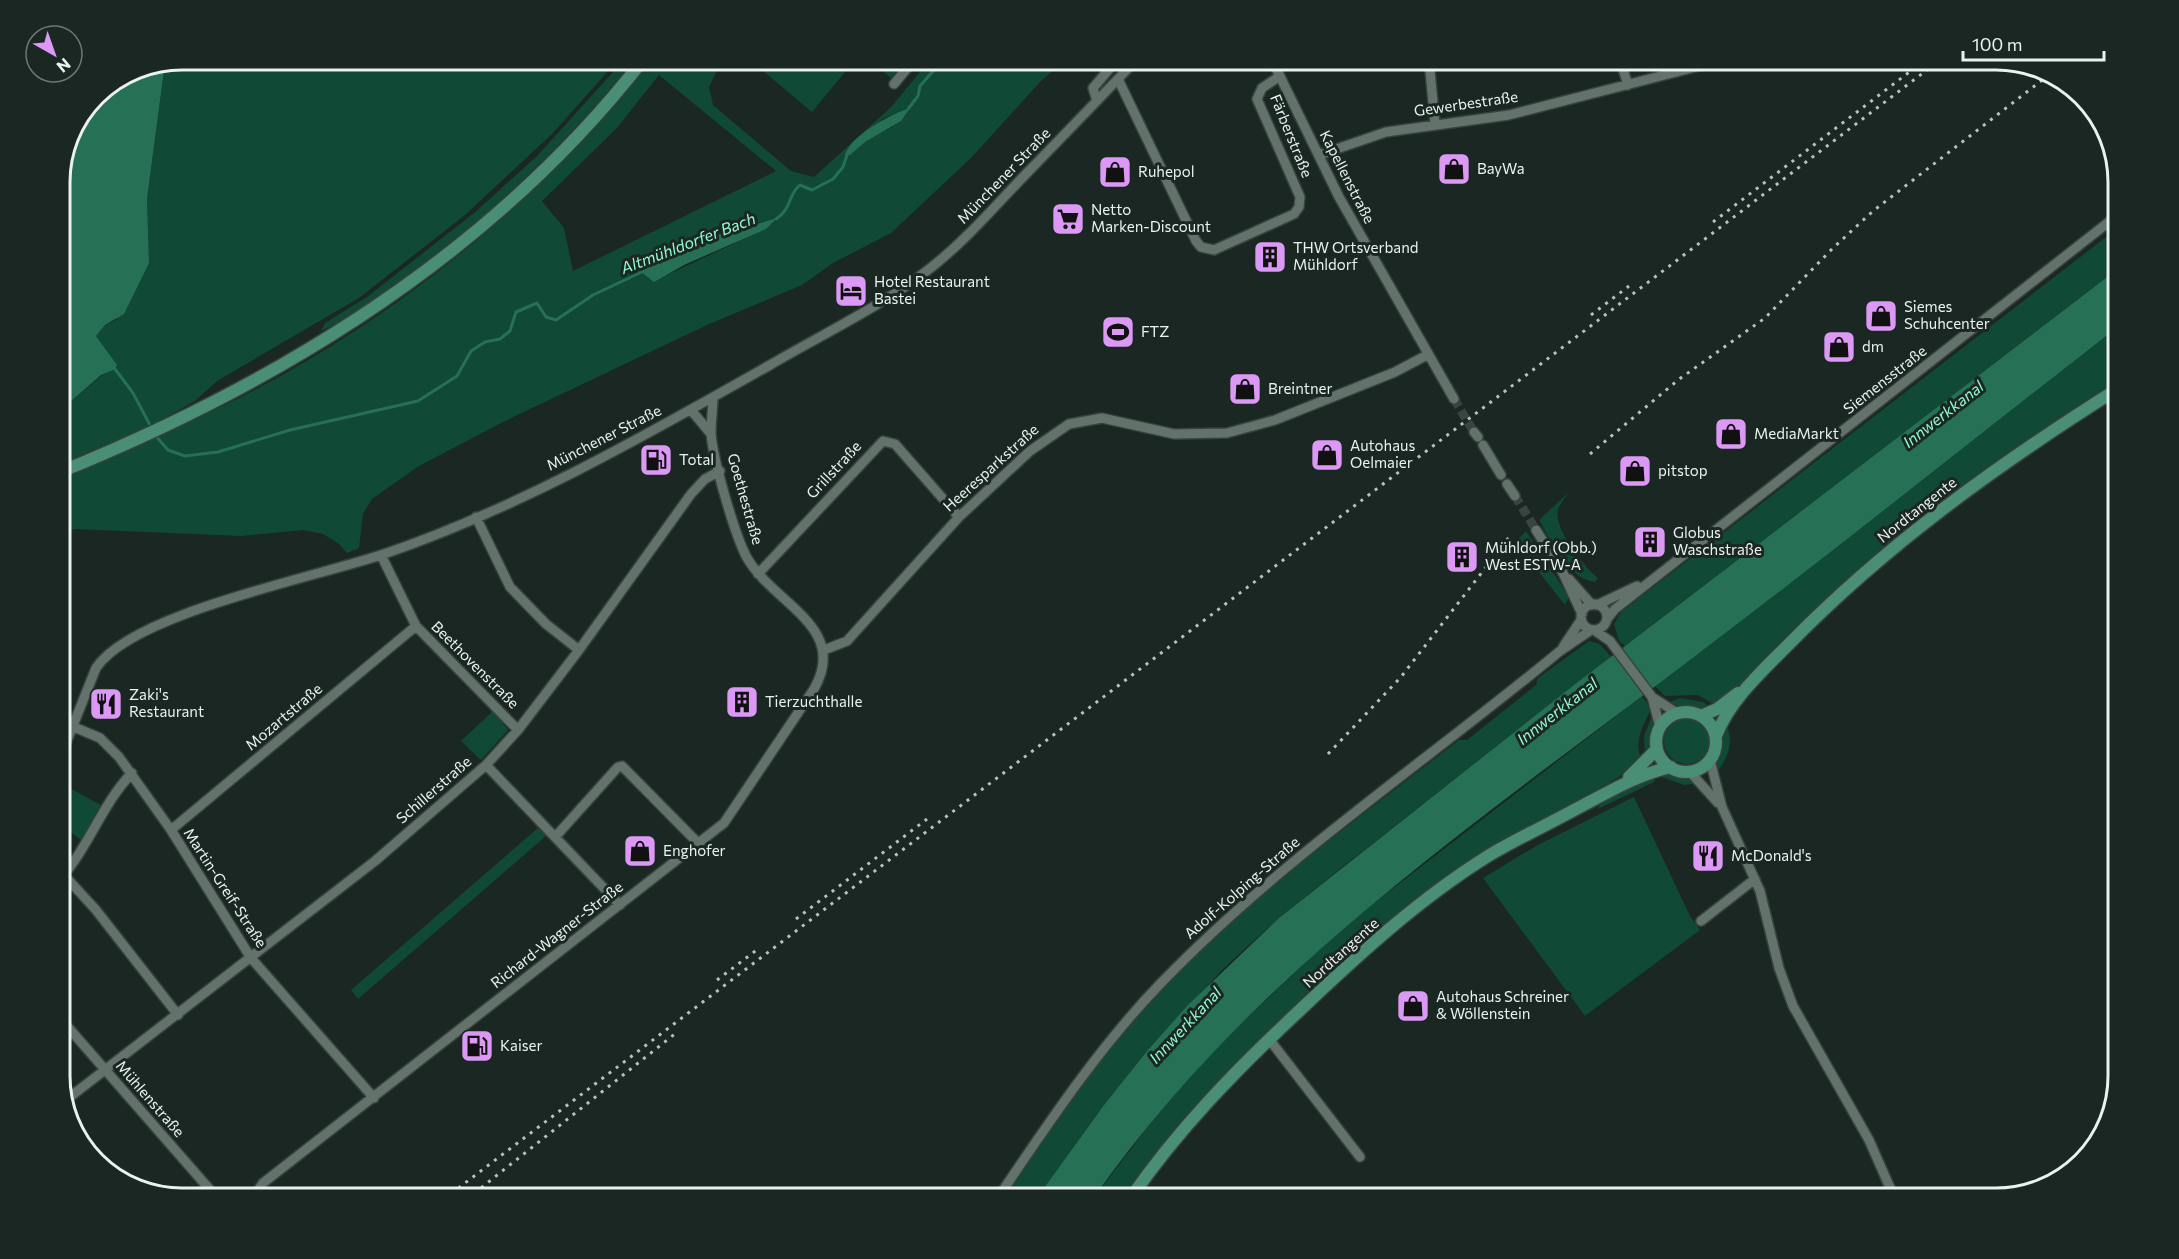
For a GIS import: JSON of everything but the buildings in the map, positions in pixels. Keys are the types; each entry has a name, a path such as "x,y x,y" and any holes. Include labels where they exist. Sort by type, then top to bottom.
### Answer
{"main road":[{"path":"71,467 237,391 313,348 404,287 524,189 584,129 634,70"},
{"name":"Nordtangente","path":"1710,760 1716,748 1716,736 1724,718 1754,681 1842,591 1915,529 2020,451 2108,395"},
{"name":"Nordtangente","path":"1701,716 1717,710 1754,681"},
{"path":"1710,760 1703,767 1689,771 1671,767 1661,757 1657,748 1660,727 1667,718 1677,713 1690,712 1701,716 1711,724 1716,736"},
{"name":"Nordtangente","path":"1619,786 1657,748"},
{"name":"Nordtangente","path":"1138,1188 1182,1131 1269,1039 1361,953 1443,886 1499,850 1619,786 1652,772 1671,767"}],"street":[{"path":"894,84 906,70"},
{"path":"1097,100 1093,88 1108,70"},
{"name":"Münchener Straße","path":"71,734 96,668 105,656 123,642 174,618 381,555 476,517 583,467 691,410 897,291 932,267 965,238 1127,70"},
{"name":"Kapellenstraße","path":"1277,70 1339,197 1454,399"},
{"path":"1430,70 1435,124"},
{"path":"1623,70 1628,85"},
{"name":"Gewerbestraße","path":"1319,155 1378,134 1509,115 1680,70"},
{"name":"Färberstraße","path":"1118,79 1196,241 1201,247 1214,250 1294,214 1299,207 1300,196 1257,99 1262,88 1280,76"},
{"name":"Siemensstraße","path":"1606,621 1615,609 2108,223"},
{"name":"Heeresparkstraße","path":"824,650 848,641 959,517 1030,452 1069,424 1102,418 1174,434 1227,433 1275,420 1395,372 1427,355"},
{"name":"Goethestraße","path":"713,397 711,434 737,535 758,574 817,633 824,650"},
{"name":"Goethestraße","path":"691,410 711,434"},
{"path":"1478,438 1501,475"},
{"name":"Grillstraße","path":"758,574 883,441 895,444 959,517"},
{"name":"Schillerstraße","path":"72,1095 386,852 486,765 518,730 579,650 691,494 705,479 720,471"},
{"path":"1507,484 1515,496"},
{"path":"476,517 510,587 546,624 579,650"},
{"path":"1536,530 1563,573 1581,617 1593,630 1610,641 1652,697 1677,713"},
{"name":"Beethovenstraße","path":"381,555 416,626 518,730"},
{"name":"Siemensstraße","path":"1594,605 1632,589 1668,568"},
{"path":"1563,573 1594,605 1603,608 1610,641"},
{"path":"1581,617 1586,608 1594,605"},
{"name":"Adolf-Kolping-Straße","path":"1560,651 1581,617"},
{"path":"1593,630 1606,621"},
{"name":"Mozartstraße","path":"171,830 416,626"},
{"name":"Adolf-Kolping-Straße","path":"1005,1188 1088,1068 1161,983 1231,916 1305,853 1560,651 1593,630"},
{"name":"Richard-Wagner-Straße","path":"260,1188 263,1183 700,845 731,815 814,689 824,669 824,650"},
{"path":"1652,697 1660,727"},
{"name":"Martin-Greif-Straße","path":"74,727 107,743 132,773 251,957 374,1098"},
{"path":"1710,760 1722,807 1755,879 1768,916 1779,968 1793,1006 1869,1140 1890,1188"},
{"path":"486,765 620,905"},
{"path":"556,836 622,766 700,845"},
{"path":"1689,771 1722,807"},
{"path":"71,864 90,838 120,786 132,773"},
{"path":"1701,921 1755,879"},
{"path":"71,886 96,910 178,1015"},
{"name":"Mühlenstraße","path":"71,1031 208,1188"},
{"path":"1269,1039 1360,1157"}],"shaded area":[{"path":"182,70 609,70 552,134 465,215 359,298 217,381 195,401 150,426 71,459 71,402 108,370 105,349 96,336 105,325 116,320 149,263 147,199 164,72"},
{"path":"615,70 626,70 561,142 481,218 400,283 362,309 321,331 325,323 367,297 474,213 537,156"},
{"path":"644,70 717,70 709,87 713,105 791,171 814,177 891,107 922,70 1054,70 971,158 891,233 833,263 802,285 707,325 503,422 419,466 372,499 363,514 359,548 347,553 338,543 323,534 303,530 241,536 71,530 71,472 235,400 352,333 408,294 462,252 563,161 609,112","holes":["659,75 776,171 573,271 564,228 542,201 616,129","910,108 892,127 845,152 884,118","776,219 765,229 654,281 650,263 665,255 696,242"]},
{"path":"762,70 847,70 812,112"},
{"path":"882,70 898,70 891,78"},
{"path":"2108,236 2108,276 1625,646 1619,641 1614,624 1621,612"},
{"path":"2108,335 2108,386 1986,468 1891,541 1843,584 1717,706 1698,695 1665,696 1655,686"},
{"path":"1568,493 1558,510 1560,527 1571,547 1598,578 1595,582 1576,574 1568,566 1539,520"},
{"path":"1526,531 1569,597 1565,605 1515,542"},
{"path":"1589,641 1600,644 1611,657 1279,918 1224,968 1147,1051 1104,1105 1044,1188 1010,1188 1092,1072 1142,1012 1195,956 1258,899 1324,845 1459,740 1467,740 1536,685 1538,678"},
{"path":"1642,696 1651,709 1639,740 1638,747 1642,760 1381,929 1319,981 1214,1086 1173,1133 1131,1188 1101,1188 1165,1104 1208,1055 1343,927"},
{"path":"1680,698 1703,702 1712,709 1683,708 1669,702"},
{"path":"493,711 508,730 481,760 461,741"},
{"path":"1653,713 1655,735 1645,754 1644,736"},
{"path":"1687,718 1696,719 1704,724 1709,732 1709,750 1704,758 1696,763 1687,764 1678,763 1670,758 1665,750 1664,741 1665,732 1670,724 1678,719"},
{"path":"1724,722 1728,729 1729,749 1724,762 1715,774 1718,748"},
{"path":"1667,772 1690,777 1698,783 1684,785 1659,776"},
{"path":"1651,775 1655,780 1652,783 1598,809 1600,805 1595,806"},
{"path":"71,789 101,805 81,840 71,832"},
{"path":"1634,797 1690,916 1700,930 1585,1016 1483,878 1536,846"},
{"path":"539,827 546,836 358,999 351,990"}],"water":[{"path":"164,72 147,199 149,263 124,314 105,325 96,336 117,365 115,369 101,375 71,401 71,168 74,153 89,120 103,103 126,85"},
{"path":"910,108 901,121 865,142 850,155 845,155 849,147 863,133 883,120"},
{"path":"777,218 766,229 686,264 654,282 641,272 655,261 688,245"},
{"name":"Innwerkkanal","path":"2108,276 2108,335 1744,619 1448,843 1370,907 1294,973 1222,1043 1154,1118 1101,1188 1044,1188 1104,1105 1147,1051 1189,1004 1279,918 1574,685"}],"waterway":[{"name":"Altmühldorfer Bach","path":"908,109 918,96 920,86 934,70"},
{"name":"Altmühldorfer Bach","path":"776,219 785,211 793,193 800,185 812,190 833,179 843,167 848,152"},
{"name":"Altmühldorfer Bach","path":"155,435 168,450 185,456 218,452 290,430 418,401 457,376 471,351 485,342 500,339 510,331 516,312 537,303 546,317 556,320 593,295 644,271"},
{"name":"Altmühldorfer Bach","path":"115,369 133,393 151,427"}],"tunnel":[{"path":"1454,399 1474,432"},
{"path":"1515,496 1536,530"}],"railway":[{"path":"1713,222 1912,70"},
{"path":"458,1188 1927,70"},
{"path":"1590,454 1678,380 1765,318 1832,249 1873,211 2042,80"},
{"path":"1591,315 1629,286"},
{"path":"1328,754 1401,677 1510,536"},
{"path":"796,919 927,819"},
{"path":"717,980 758,949"},
{"path":"481,1188 676,1033"}],"place":[{"name":"BayWa","path":"1454,169"},
{"name":"Ruhepol","path":"1115,172"},
{"name":"Netto Marken-Discount","path":"1068,219"},
{"name":"THW Ortsverband Mühldorf","path":"1270,257"},
{"name":"Hotel Restaurant Bastei","path":"851,291"},
{"name":"Siemes Schuhcenter","path":"1881,316"},
{"name":"FTZ","path":"1118,332"},
{"name":"dm","path":"1839,347"},
{"name":"Breintner","path":"1245,389"},
{"name":"MediaMarkt","path":"1731,434"},
{"name":"Autohaus Oelmaier","path":"1327,455"},
{"name":"Total","path":"656,460"},
{"name":"pitstop","path":"1635,471"},
{"name":"Globus Waschstraße","path":"1650,542"},
{"name":"Mühldorf (Obb.) West ESTW-A","path":"1462,557"},
{"name":"Tierzuchthalle","path":"742,702"},
{"name":"Zaki's Restaurant","path":"106,704"},
{"name":"Enghofer","path":"640,851"},
{"name":"McDonald's","path":"1708,856"},
{"name":"Autohaus Schreiner & Wöllenstein","path":"1413,1006"},
{"name":"Kaiser","path":"477,1046"}]}
